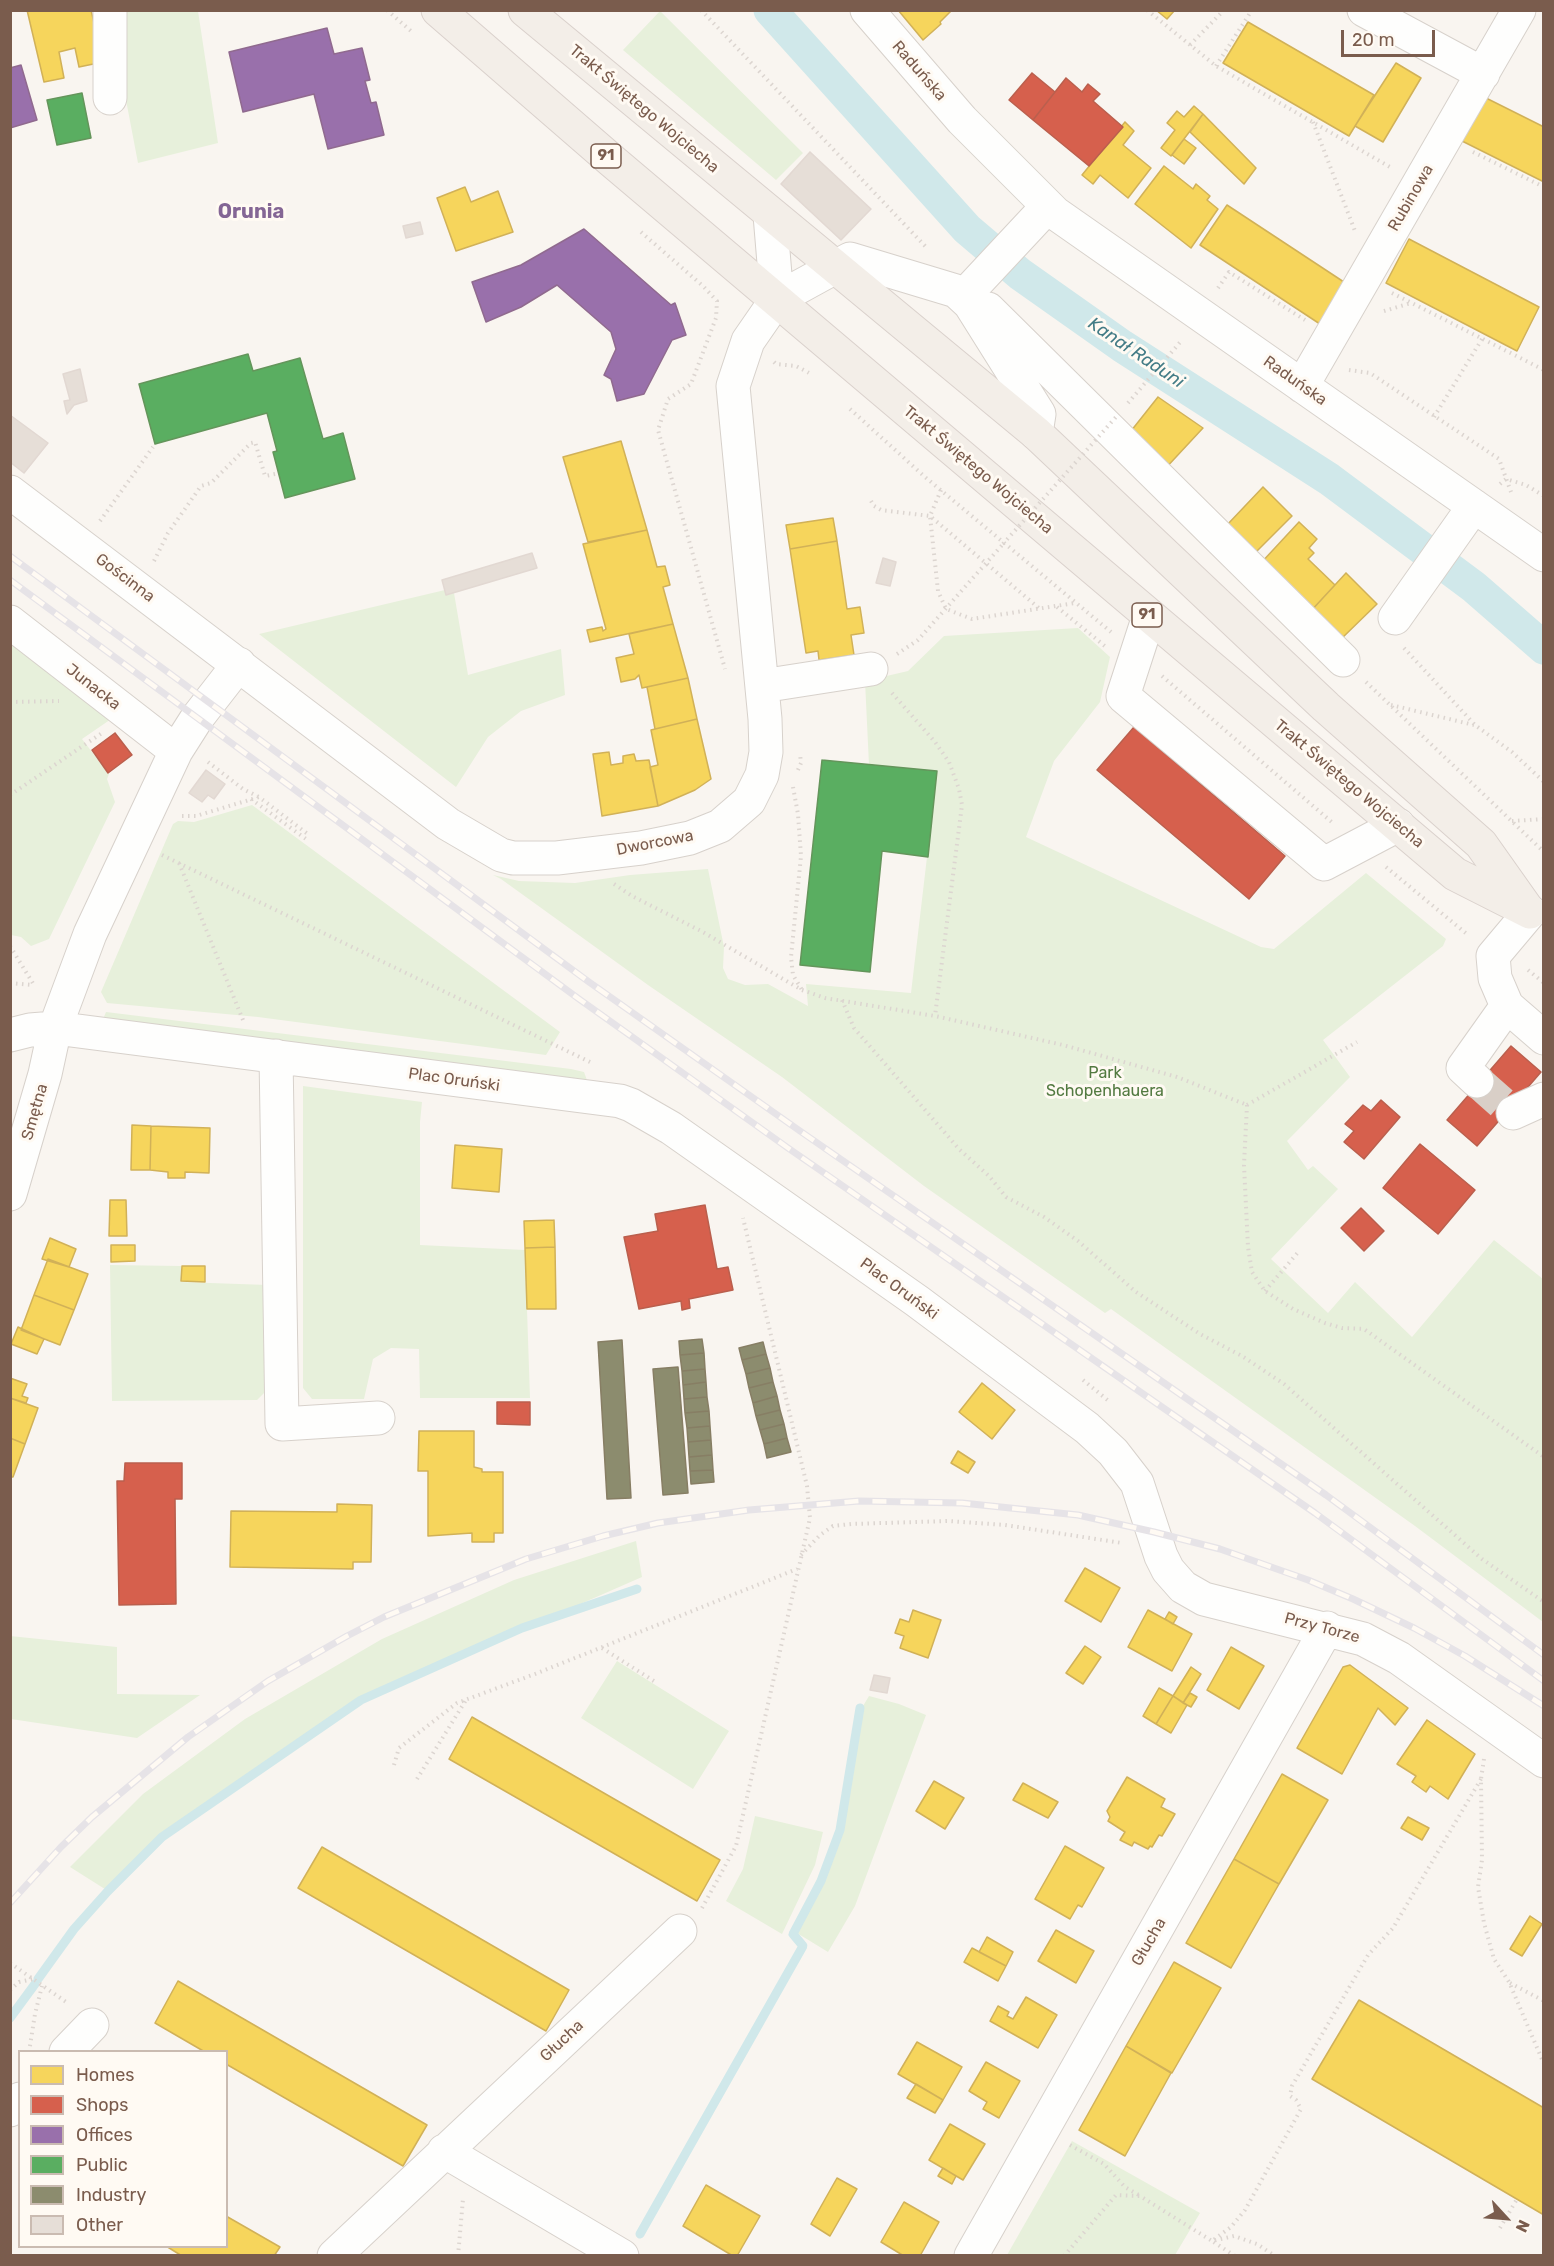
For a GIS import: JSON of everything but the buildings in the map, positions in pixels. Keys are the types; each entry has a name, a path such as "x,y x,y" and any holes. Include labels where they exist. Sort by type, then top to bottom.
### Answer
{"main road":[{"name":"Trakt Świętego Wojciecha","path":"438,10 611,160 1455,874 1537,918"},
{"name":"Trakt Świętego Wojciecha","path":"525,10 1036,433 1326,707 1481,844 1537,918"}],"street":[{"path":"110,10 110,98"},
{"name":"Raduńska","path":"867,10 962,120 1048,206 1201,315 1316,361 1474,506 1544,555"},
{"path":"1364,10 1483,74"},
{"name":"Rubinowa","path":"1316,361 1519,10"},
{"path":"834,267 850,259 956,291 970,289 1048,206"},
{"path":"770,215 777,299"},
{"name":"Dworcowa","path":"239,664 448,824 485,846 513,858 557,858 641,848 690,838 720,826 749,801 762,775 766,752 762,686 733,386 748,341 777,299 834,267"},
{"path":"970,289 970,304 1039,414 1036,433"},
{"path":"970,289 1343,660"},
{"name":"Gościnna","path":"10,492 239,664"},
{"path":"1398,633 1417,588 1474,506"},
{"path":"1149,616 1123,696 1324,864 1398,825"},
{"name":"Junacka","path":"10,622 128,715 189,754"},
{"path":"55,1028 90,934 189,754 197,718 239,664"},
{"path":"762,686 871,669"},
{"path":"1537,918 1493,956 1495,978 1507,1006 1544,1038"},
{"path":"1477,1082 1463,1068 1507,1006"},
{"name":"Plac Oruński","path":"10,1035 30,1030 55,1028 620,1101 650,1114 917,1301 1087,1428 1113,1452 1137,1483"},
{"name":"Smętna","path":"10,1194 45,1074 55,1028"},
{"path":"276,1056 282,1424 378,1418"},
{"path":"1513,1113 1544,1099"},
{"name":"Przy Torze","path":"1137,1483 1161,1556 1168,1570 1183,1587 1204,1599 1327,1628 1363,1639 1399,1658 1544,1761"},
{"name":"Głucha","path":"971,2256 1327,1628"},
{"name":"Głucha","path":"334,2256 457,2159 680,1931"},
{"path":"68,2050 92,2025"},
{"path":"457,2159 622,2256"}],"path":[{"path":"700,10 929,250"},
{"path":"1147,10 1216,66 1419,183"},
{"path":"1190,45 1224,10"},
{"path":"1216,66 1252,10"},
{"path":"1313,122 1376,285 1544,370"},
{"path":"1446,138 1544,188"},
{"path":"1201,315 1217,294 1219,286 1229,272 1316,361 1326,367 1370,373 1499,459 1513,497"},
{"path":"716,318 691,384 668,399 658,430 726,670"},
{"path":"1434,417 1482,339"},
{"path":"1130,400 1178,346"},
{"path":"772,371 776,364 796,366 817,378"},
{"path":"850,408 924,477 1076,603 1134,661"},
{"path":"918,640 1116,417"},
{"path":"153,563 168,533 201,486 211,483 251,443 255,442 265,476 275,474"},
{"path":"92,520 98,524 127,480 153,447"},
{"path":"942,490 930,516 938,591 946,609 972,620 1076,603"},
{"path":"870,501 881,510 930,516 1041,609"},
{"path":"144,557 160,569"},
{"path":"1057,607 1134,661 1493,956 1529,971 1544,983"},
{"path":"1398,633 1475,725 1512,752 1544,782"},
{"path":"1343,660 1544,852"},
{"path":"871,669 935,742 949,762 962,805 935,1016"},
{"path":"1389,704 1475,725"},
{"path":"10,795 128,715"},
{"path":"797,774 801,763 800,753"},
{"path":"189,754 259,797 309,835"},
{"path":"786,794 792,784 798,814 801,856 791,957 793,975 802,990"},
{"path":"172,816 196,816 259,797"},
{"path":"250,799 306,839"},
{"path":"1512,822 1544,819"},
{"path":"155,852 594,1064"},
{"path":"178,862 245,1024"},
{"path":"612,883 632,896 692,925 802,990 842,1000 935,1016 1063,1045 1177,1077 1247,1105"},
{"path":"10,946 34,985 10,983"},
{"path":"842,1000 855,1028 959,1149 989,1176 1006,1197 1044,1216 1136,1292 1200,1334 1242,1356 1284,1384 1482,1559 1544,1602"},
{"path":"1247,1105 1357,1042"},
{"path":"1247,1105 1244,1165 1248,1247 1252,1272 1264,1291 1293,1309 1325,1323 1342,1328 1364,1329 1544,1457"},
{"path":"680,1931 695,1921 736,1846 810,1518 807,1486 732,1170"},
{"path":"1264,1291 1300,1250"},
{"path":"801,1555 820,1535 833,1526 850,1524 948,1521 994,1524 1128,1544"},
{"path":"394,1765 399,1748 457,1703 797,1569"},
{"path":"601,1647 657,1683"},
{"path":"417,1779 466,1700"},
{"path":"1486,1750 1481,1779 1482,1860 1478,1887 1484,1923 1494,1959 1509,1982 1544,2064"},
{"path":"1212,2241 1231,2227 1245,2210 1301,2109 1296,2100 1290,2096 1292,2086 1368,1955 1393,1928 1481,1779"},
{"path":"10,1963 68,2004 78,2005 86,2011 92,2025"},
{"path":"10,1990 19,1982 33,1978"},
{"path":"1509,1982 1544,2001"},
{"path":"28,2050 34,2014 42,1986"},
{"path":"1062,2140 1104,2164 1125,2187 1235,2256"},
{"path":"457,2159 462,2202 458,2256"},
{"path":"1064,2256 1116,2194 1140,2196"},
{"path":"1500,2228 1516,2199"},
{"path":"1212,2241 1234,2236 1257,2244 1275,2256"}],"green space":[{"path":"123,11 198,11 218,143 138,163 122,79"},
{"path":"660,11 803,153 776,180 623,50"},
{"path":"445,590 447,595 454,593 468,675 561,649 565,695 521,711 488,737 456,787 259,634"},
{"name":"Park Schopenhauera","path":"1078,628 1110,657 1100,702 1054,761 1026,837 1261,947 1274,949 1366,873 1446,939 1443,946 1323,1040 1350,1077 1287,1141 1308,1170 1313,1166 1338,1189 1271,1259 1328,1313 1355,1282 1412,1337 1494,1240 1543,1279 1543,1622 1415,1526 1111,1309 1105,1313 924,1186 782,1077 493,875 519,881 575,883 630,875 708,869 724,947 723,968 728,979 745,985 768,984 808,1006 806,984 911,993 937,772 869,765 865,681 908,671 944,636"},
{"path":"10,632 117,715 82,739 109,774 107,779 115,802 49,939 31,946 21,937 11,935"},
{"path":"252,805 560,1032 546,1055 258,1017 107,1003 101,992 173,824 178,821 194,822"},
{"path":"106,1012 571,1069 584,1072 588,1083 101,1024"},
{"path":"303,1086 422,1102 420,1245 525,1250 530,1398 420,1398 419,1349 391,1348 373,1359 364,1399 312,1399 303,1388"},
{"path":"110,1265 181,1266 181,1282 268,1285 268,1389 257,1400 112,1401"},
{"path":"636,1541 642,1577 361,1700 162,1837 108,1891 70,1867 143,1794 245,1719 382,1639 514,1580"},
{"path":"10,1636 117,1647 117,1694 200,1695 137,1738 11,1719"},
{"path":"617,1661 729,1731 693,1789 581,1718"},
{"path":"869,1696 899,1704 926,1715 855,1906 828,1952 792,1930 841,1831 863,1706"},
{"path":"755,1816 823,1832 815,1865 782,1934 726,1901 743,1869"},
{"path":"1072,2141 1200,2213 1175,2255 1007,2255"}],"waterway":[{"name":"Kanał Raduni","path":"770,10 967,229 1020,274 1122,346 1329,479 1474,587 1544,648"},
{"path":"38,1979 74,1929 162,1837 361,1700 522,1628 637,1589"},
{"path":"640,2234 803,1946 793,1934 821,1881 840,1830 860,1708"},
{"path":"10,2018 35,1984"}],"tunnel":[{"path":"1477,1081 1513,1113"}],"railway":[{"path":"10,556 589,982 1326,1495 1544,1655"},
{"path":"10,580 579,999 788,1148 1315,1513 1544,1681"},
{"path":"10,1903 92,1817 188,1737 268,1681 347,1636 384,1617 526,1559 603,1536 658,1523 749,1510 859,1501 962,1503 1078,1515 1154,1532 1220,1549 1308,1580 1353,1599 1414,1628 1465,1656 1544,1706"}],"district":[{"name":"Orunia","path":"251,212"}]}
